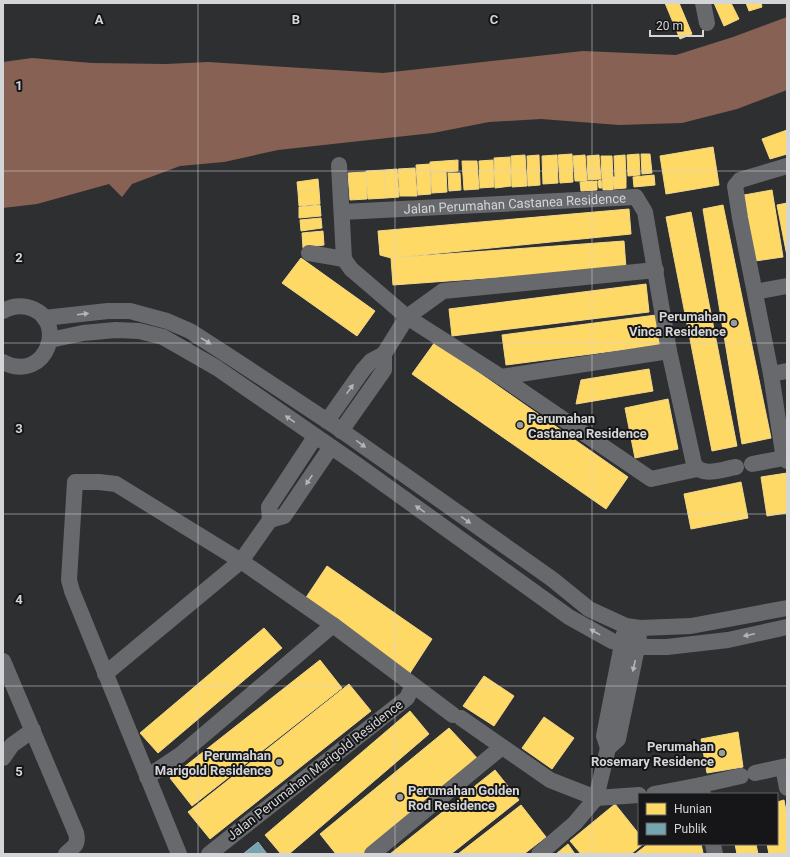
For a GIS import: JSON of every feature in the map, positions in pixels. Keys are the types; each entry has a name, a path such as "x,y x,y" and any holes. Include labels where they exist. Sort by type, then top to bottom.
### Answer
{"street":[{"path":"702,3 707,23"},
{"path":"339,165 344,259 351,269 407,317 501,377 651,479 697,469 704,472 786,460 735,186 740,180 787,166"},
{"name":"Jalan Perumahan Castanea Residence","path":"342,212 636,197 645,212 669,352 690,451 697,469"},
{"path":"309,253 344,259"},
{"path":"328,421 367,365 384,354 407,317 443,291 656,270"},
{"path":"755,292 787,286"},
{"path":"3,311 14,306 31,308 44,318 48,325 50,334 47,350 35,363 19,367 10,366 3,362"},
{"path":"44,318 108,311 130,311 167,321 196,335 328,421 552,579 589,609 633,627 691,626 787,608"},
{"path":"50,340 83,333 116,330 139,331 163,337 217,368 472,546 570,618 612,641 638,647 667,647 728,640 787,627"},
{"path":"501,377 669,352"},
{"path":"341,431 384,370 384,354"},
{"path":"771,374 787,371"},
{"path":"179,854 105,674 241,561 270,520 270,507 315,437"},
{"path":"270,520 284,516 331,448"},
{"name":"Jalan Perumahan Marigold Residence","path":"105,674 69,580 76,482 116,484 241,561 333,625 413,685 407,698 210,854"},
{"path":"147,777 180,755 333,625"},
{"path":"539,854 575,823 596,798 608,748 604,736 622,644 633,627"},
{"path":"608,748 618,739 638,647 633,627"},
{"path":"3,661 78,839 77,844 66,854"},
{"path":"413,685 550,780 596,798 638,795"},
{"path":"3,758 12,745 33,730"},
{"path":"372,854 502,747"},
{"path":"666,793 702,790 748,775 785,767 787,788"}],"shaded area":[{"path":"787,17 787,90 737,109 682,123 619,125 541,119 489,122 433,133 278,150 224,162 180,166 132,184 122,197 109,184 37,204 3,208 3,62 32,58 92,63 166,64 208,62 383,73 583,51 676,55 733,37"}],"building: Hunian":[{"path":"665,3 679,3 692,34 680,39"},
{"path":"714,3 731,3 739,19 724,26"},
{"path":"746,3 761,3 762,7 749,11"},
{"path":"787,130 787,154 770,159 762,139"},
{"path":"713,147 719,185 666,194 660,156"},
{"path":"572,154 573,182 560,183 558,155"},
{"path":"639,154 640,175 628,176 627,155"},
{"path":"641,154 650,154 652,173 642,174"},
{"path":"525,155 527,186 512,187 511,156"},
{"path":"539,155 540,185 528,186 527,156"},
{"path":"557,155 558,183 543,184 542,156"},
{"path":"585,155 587,181 575,181 573,156"},
{"path":"599,155 601,179 588,180 587,156"},
{"path":"625,155 626,177 615,177 614,156"},
{"path":"601,156 612,156 613,178 602,179"},
{"path":"510,157 511,186 495,188 494,158"},
{"path":"458,160 458,171 431,173 430,162"},
{"path":"493,160 494,187 480,188 479,161"},
{"path":"462,161 477,161 479,189 464,190"},
{"path":"430,164 431,194 418,195 416,165"},
{"path":"415,168 417,196 400,196 398,169"},
{"path":"397,169 399,197 386,198 384,170"},
{"path":"384,170 386,198 368,199 366,171"},
{"path":"366,172 367,199 350,200 348,173"},
{"path":"446,172 447,192 432,193 431,173"},
{"path":"448,173 460,173 461,190 449,191"},
{"path":"654,175 655,185 634,187 633,177"},
{"path":"613,177 626,177 626,188 614,189"},
{"path":"613,178 613,190 603,190 602,179"},
{"path":"318,179 319,190 298,192 297,182"},
{"path":"601,180 602,188 599,188 598,181"},
{"path":"597,181 597,190 581,191 580,182"},
{"path":"319,190 320,204 299,206 298,192"},
{"path":"772,190 783,257 755,261 744,195"},
{"path":"787,203 787,256 777,205"},
{"path":"320,205 321,216 299,218 299,207"},
{"name":"Perumahan Vinca Residence","path":"723,205 771,438 742,444 703,209"},
{"path":"629,209 631,234 391,258 380,255 378,231"},
{"path":"691,212 737,446 712,451 666,217"},
{"path":"321,218 322,228 301,231 300,220"},
{"path":"323,231 324,245 303,248 302,233"},
{"path":"624,241 626,268 393,285 391,258"},
{"path":"301,258 375,311 357,336 282,283"},
{"path":"646,284 649,312 452,336 449,309"},
{"path":"656,315 660,345 506,365 502,335"},
{"name":"Perumahan Castanea Residence","path":"435,342 628,477 606,509 412,374"},
{"name":"Perumahan Castanea Residence","path":"649,369 653,391 576,404 581,380"},
{"name":"Perumahan Castanea Residence","path":"668,399 678,449 635,458 625,408"},
{"path":"787,473 787,513 767,516 761,477"},
{"path":"741,482 748,518 691,529 684,494"},
{"path":"327,566 432,639 410,673 305,599"},
{"name":"Perumahan Marigold Residence","path":"264,628 282,648 158,753 140,733"},
{"name":"Perumahan Marigold Residence","path":"320,660 342,688 192,806 170,778"},
{"path":"484,676 514,696 494,726 463,706"},
{"name":"Perumahan Marigold Residence","path":"349,684 371,711 210,839 188,812"},
{"path":"410,711 429,734 289,854 281,854 265,835"},
{"name":"Perumahan Golden Rod Residence","path":"544,717 574,738 552,769 522,748"},
{"name":"Perumahan Golden Rod Residence","path":"449,728 479,760 367,854 336,854 320,834"},
{"name":"Perumahan Rosemary Residence","path":"738,732 743,767 707,773 701,739"},
{"name":"Perumahan Golden Rod Residence","path":"495,770 519,800 451,854 390,854"},
{"path":"784,800 787,816 787,854 769,854 767,845 778,845 778,802"},
{"path":"615,804 638,833 638,845 642,845 631,854 581,854 570,841"},
{"name":"Perumahan Golden Rod Residence","path":"521,805 546,837 524,854 458,854"},
{"path":"568,844 575,854 556,854"},
{"path":"647,845 701,845 703,853 702,854 635,854"},
{"path":"735,845 756,845 758,854 737,854"}],"building: Publik":[{"path":"258,842 267,854 243,854"}],"place":[{"name":"Perumahan Vinca Residence","path":"734,323"},
{"name":"Perumahan Castanea Residence","path":"520,425"},
{"name":"Perumahan Rosemary Residence","path":"722,753"},
{"name":"Perumahan Marigold Residence","path":"279,762"},
{"name":"Perumahan Golden Rod Residence","path":"400,797"}]}
